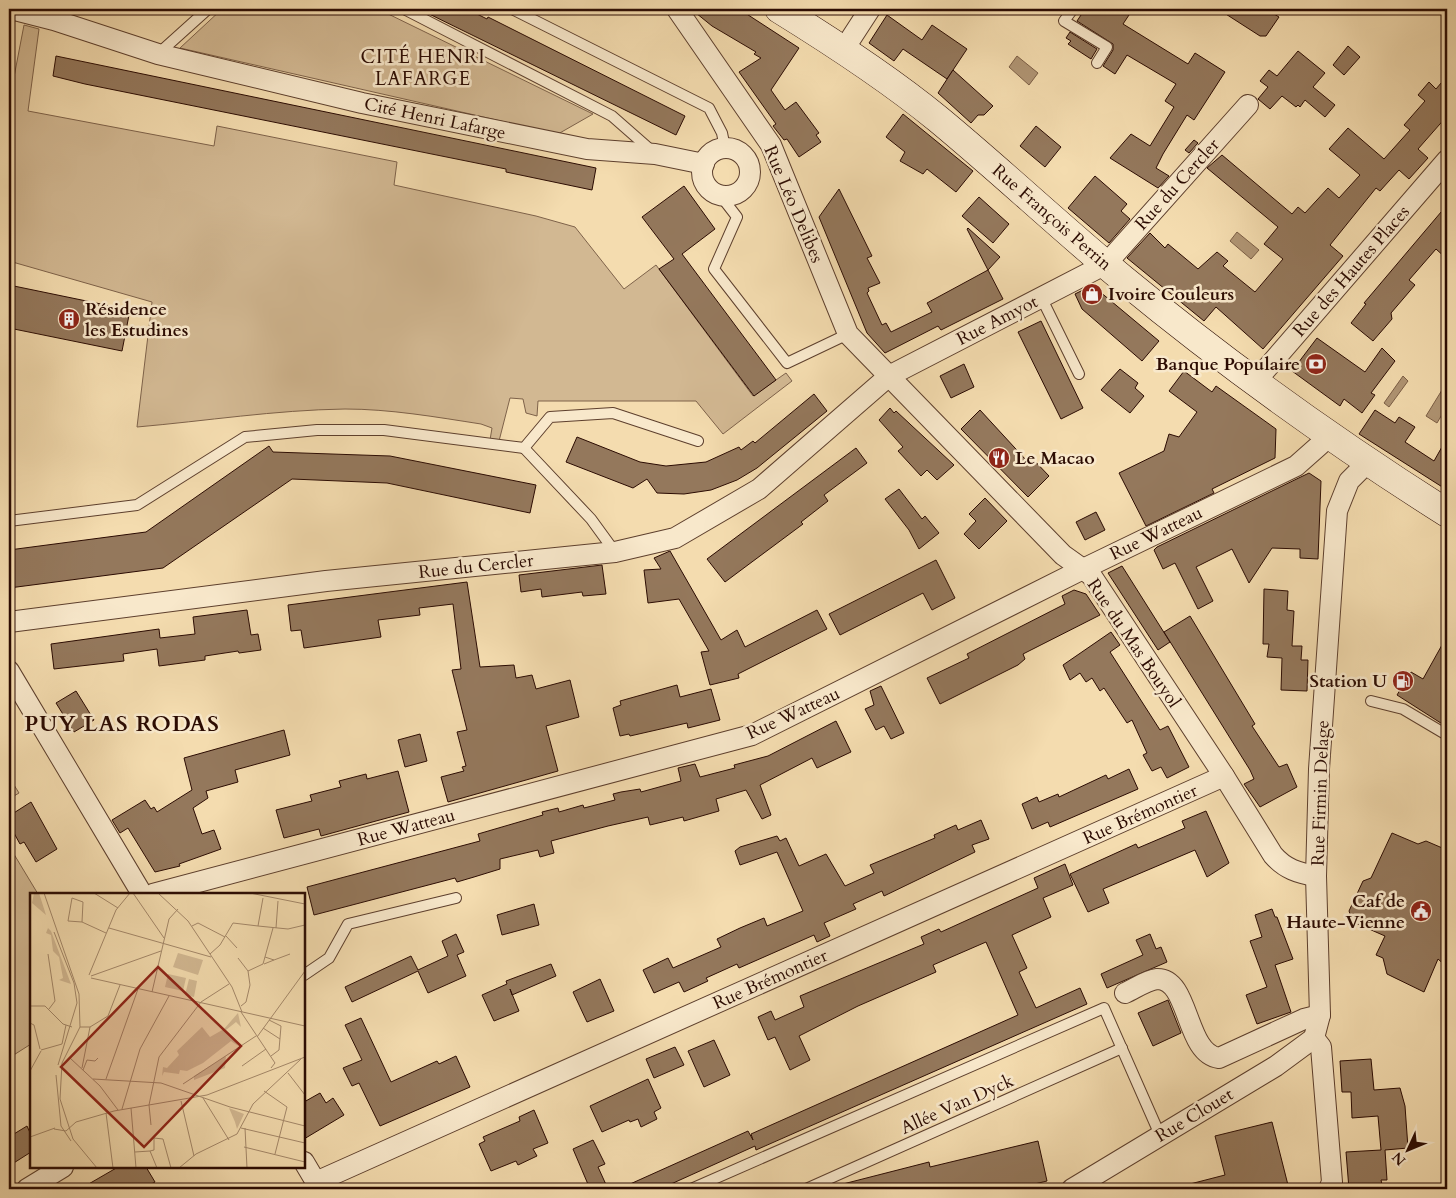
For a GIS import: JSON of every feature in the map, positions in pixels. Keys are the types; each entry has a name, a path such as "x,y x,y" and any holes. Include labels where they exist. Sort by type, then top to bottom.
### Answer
{"main road":[{"name":"Rue François Perrin","path":"779,9 844,49 937,118 1106,264 1256,382 1368,462 1447,513"}],"street":[{"name":"Cité Henri Lafarge","path":"11,9 54,20 158,54 362,103 587,149 655,154 704,164"},
{"name":"Rue Léo Delibes","path":"677,9 771,145 848,334 888,376"},
{"path":"844,49 870,9"},
{"name":"Rue du Cercler","path":"1106,264 1248,105"},
{"path":"747,160 771,145"},
{"path":"725,148 736,150 747,160 750,176 742,190 736,194 720,195 712,191 703,179 704,164 713,152 725,148"},
{"name":"Rue des Hautes Places","path":"1256,382 1447,160"},
{"name":"Rue Amyot","path":"888,376 1106,264"},
{"name":"Rue du Cercler","path":"9,622 326,581 615,552 675,538 759,489 888,376"},
{"name":"Rue du Mas Bouyol","path":"888,376 1064,555 1081,570 1091,575 1224,776 1273,855 1282,865 1296,872 1316,876"},
{"name":"Rue Watteau","path":"157,893 752,735 1081,570 1296,466 1330,435"},
{"name":"Rue Firmin Delage","path":"1314,1038 1320,1015 1316,876 1320,769 1337,511 1349,481 1368,462"},
{"path":"9,671 141,893"},
{"name":"Rue Brémontier","path":"318,1186 1224,776"},
{"path":"1125,993 1155,979 1162,980 1171,985 1178,993 1200,1045 1208,1054 1219,1058 1304,1019 1320,1015"},
{"path":"1314,1038 1322,1047 1332,1182 1329,1189"},
{"name":"Rue Clouet","path":"1072,1189 1276,1066 1314,1038"},
{"path":"305,1164 318,1186"},
{"path":"26,1189 61,1168"}],"lane":[{"path":"158,54 208,9"},
{"name":"Cité Henri Lafarge","path":"404,9 612,116 655,154"},
{"path":"512,9 709,108 722,133 725,148"},
{"path":"1073,9 1064,22 1106,48 1096,63"},
{"path":"720,195 737,217 714,269 786,363 848,334"},
{"path":"1041,298 1079,374"},
{"path":"524,448 550,417 613,413 698,441"},
{"path":"9,521 137,505 245,437 317,430 384,430 524,448 591,519 615,552"},
{"path":"1371,701 1403,709 1447,734"},
{"path":"305,974 329,958 348,924 456,898"},
{"path":"691,1189 1104,1008 1160,1135"},
{"name":"Allée Van Dyck","path":"806,1189 1122,1048"}],"shaded area":[{"path":"222,9 378,9 593,114 558,134 180,48"},
{"path":"24,25 39,29 28,111 214,146 217,126 397,162 394,185 536,216 575,227 624,289 656,265 753,396 786,373 792,381 723,434 696,401 538,401 537,416 526,413 523,399 510,398 499,441 490,440 492,428 481,424 362,409 293,411 137,427 152,302 9,261 9,103"},
{"path":"1017,56 1038,73 1029,85 1009,67"},
{"path":"1237,232 1259,250 1251,259 1230,241"},
{"path":"1403,376 1408,381 1389,407 1384,403"},
{"path":"1442,390 1447,393 1447,406 1437,423 1426,416"},
{"path":"9,777 19,793 9,799"},
{"path":"9,846 37,893 30,893 30,1045 9,1058"}],"building":[{"path":"419,9 467,9 487,19 488,17 685,116 676,135"},
{"path":"691,9 739,9 799,48 771,90 785,110 796,102 819,133 816,135 821,142 799,157 787,139 784,140 773,126 776,124 739,72 761,58 754,54 756,52 712,26"},
{"path":"1085,9 1133,9 1123,24 1188,64 1195,53 1225,72 1194,120 1187,115 1163,154 1156,168 1169,176 1158,188 1110,158 1131,134 1150,146 1174,107 1165,101 1176,84 1127,55 1115,74 1103,66 1113,50 1113,44 1077,21"},
{"path":"1218,9 1266,9 1279,17 1266,36 1260,36"},
{"path":"887,15 922,40 932,25 967,49 947,79 903,49 894,61 869,43"},
{"path":"1070,32 1097,49 1091,59 1068,44 1071,41 1066,38"},
{"path":"1348,46 1360,57 1344,75 1333,65"},
{"path":"1298,51 1325,73 1313,87 1335,105 1325,117 1305,100 1300,107 1298,105 1296,107 1282,96 1270,109 1258,99 1268,87 1260,81 1269,70 1277,76"},
{"path":"56,56 596,168 592,190 506,172 506,169 53,76"},
{"path":"953,70 993,106 984,115 978,115 971,123 938,93"},
{"path":"1447,76 1447,116 1418,149 1428,158 1409,179 1399,170 1380,191 1376,188 1330,245 1343,256 1263,349 1216,307 1204,321 1127,258 1150,233 1165,248 1168,244 1198,269 1217,252 1228,261 1223,266 1255,292 1283,259 1264,244 1278,227 1207,168 1222,155 1292,214 1298,207 1305,213 1328,188 1339,198 1360,175 1329,149 1348,128 1384,159 1410,130 1404,125 1425,101 1418,95 1429,82 1436,89"},
{"path":"903,114 973,171 956,192 927,169 923,174 900,161 905,152 886,137"},
{"path":"1036,126 1061,147 1045,167 1020,146"},
{"path":"1194,140 1198,143 1189,153 1185,150"},
{"path":"1095,176 1127,204 1121,211 1130,219 1109,243 1068,208"},
{"path":"684,186 715,229 682,254 776,380 754,396 659,269 674,259 642,217"},
{"path":"839,189 872,256 867,258 880,283 868,288 869,291 867,293 882,325 886,323 891,332 932,312 927,303 988,270 1003,299 941,330 938,326 885,353 867,333 819,217"},
{"path":"979,197 1009,224 993,243 962,216"},
{"path":"1447,205 1447,259 1436,249 1409,280 1415,285 1391,313 1392,319 1373,341 1351,323 1366,304 1364,303"},
{"path":"967,229 1000,257 988,270"},
{"name":"Résidence les Estudines","path":"9,285 130,310 122,351 9,328"},
{"path":"1085,289 1099,291 1159,341 1142,361 1082,309 1075,294"},
{"path":"1041,321 1083,408 1061,419 1018,332"},
{"path":"1317,338 1365,372 1382,348 1395,361 1371,393 1375,395 1362,413 1344,399 1340,406 1292,371"},
{"path":"964,364 974,387 951,398 940,376"},
{"path":"1120,369 1138,383 1135,388 1144,396 1130,413 1101,390"},
{"path":"1184,371 1212,392 1216,386 1276,429 1275,458 1212,489 1214,493 1146,526 1119,473 1164,451 1169,434 1179,437 1197,412 1169,391"},
{"path":"814,394 827,411 757,468 737,480 711,490 684,494 657,493 647,479 633,488 566,462 577,437 640,462 666,466 706,462 739,447 741,450 753,441 755,443"},
{"path":"890,408 894,413 896,411 954,465 937,480 927,470 921,476 898,451 903,447 879,420"},
{"path":"980,410 1026,460 1030,456 1049,476 1028,497 961,429"},
{"path":"1375,410 1395,423 1399,417 1415,427 1405,442 1434,461 1447,438 1447,490 1359,434"},
{"path":"269,446 273,452 390,456 536,485 530,513 387,483 292,479 163,568 9,588 9,550 146,532"},
{"path":"856,448 867,463 824,495 828,501 801,522 803,524 725,582 707,559"},
{"path":"1309,473 1321,481 1318,559 1300,558 1300,549 1272,548 1249,583 1232,549 1196,567 1213,601 1198,609 1175,563 1163,569 1154,550"},
{"path":"899,489 922,519 925,516 939,533 919,549 909,530 885,499"},
{"path":"985,498 1007,521 979,549 964,534 976,521 969,514"},
{"path":"1096,512 1105,530 1085,540 1076,522"},
{"path":"670,551 721,640 737,630 745,647 817,610 827,629 738,674 739,678 710,685 701,652 709,651 679,599 648,603 644,570 661,569 654,558"},
{"path":"936,560 955,598 932,610 923,593 840,635 829,614"},
{"path":"602,565 606,594 583,596 582,592 542,597 541,589 521,592 519,575"},
{"path":"1122,566 1170,642 1158,650 1108,573"},
{"path":"467,582 480,667 514,665 516,678 532,675 536,689 570,680 579,717 546,726 558,771 448,802 441,777 464,771 462,767 466,766 457,732 467,730 452,670 461,669 453,604 419,608 420,615 378,620 381,637 304,648 301,630 291,631 288,605"},
{"path":"1264,589 1288,591 1287,610 1294,611 1292,646 1302,646 1301,660 1308,660 1307,691 1281,690 1282,658 1267,657 1269,644 1263,644"},
{"path":"1074,590 1086,594 1100,615 1023,654 1025,659 1018,665 940,704 927,678 969,658 967,654 1065,604 1062,596"},
{"path":"247,610 251,635 258,634 261,650 205,656 205,660 159,666 157,649 123,654 124,661 54,669 51,644 159,629 160,638 195,634 193,617"},
{"path":"1190,616 1255,724 1252,726 1279,767 1287,764 1297,787 1260,807 1244,784 1254,779 1250,770 1164,632"},
{"path":"1111,632 1120,645 1110,652 1160,730 1168,726 1189,767 1167,778 1161,767 1152,771 1143,755 1147,753 1132,720 1127,723 1104,688 1100,691 1092,678 1086,682 1080,673 1070,680 1063,665"},
{"path":"1447,636 1447,727 1397,695 1411,672 1423,679"},
{"path":"677,685 680,697 711,689 720,720 688,728 687,723 630,736 629,734 620,736 613,708 621,705 620,701"},
{"path":"881,686 904,733 891,739 884,726 876,730 865,709 874,705 870,691"},
{"path":"76,691 94,720 74,732 56,703"},
{"path":"836,721 851,752 817,768 812,758 760,785 771,815 762,819 746,790 716,799 719,811 684,821 683,817 650,825 648,817 608,826 551,841 554,853 540,857 538,850 500,859 500,869 474,877 457,882 455,878 314,915 307,887 480,841 478,834 543,815 542,812 558,808 559,812 583,805 584,808 615,800 613,794 640,789 641,792 681,781 678,768 695,764 700,777 735,768 734,765 768,756"},
{"path":"284,730 290,755 235,770 238,782 206,791 208,798 193,808 202,834 214,830 221,849 179,864 180,866 155,872 128,828 120,833 112,820 145,800 151,809 154,807 157,812 192,790 184,758"},
{"path":"420,734 427,761 405,767 398,740"},
{"path":"1129,769 1138,789 1050,827 1048,822 1032,829 1022,804 1037,797 1039,802 1058,794 1059,797 1106,775 1108,779"},
{"path":"398,771 409,812 321,836 319,829 284,838 276,810 312,801 310,795 341,787 339,781 366,774 367,779"},
{"path":"31,802 57,849 36,862 24,842 20,844 9,824 9,816"},
{"path":"1206,811 1229,863 1207,877 1195,850 1103,889 1109,903 1088,912 1070,874 1136,844 1138,848 1185,828 1182,821"},
{"path":"981,820 989,839 972,845 975,852 884,896 882,891 853,904 856,909 824,923 830,936 817,942 814,935 739,968 737,964 706,978 708,981 684,992 679,982 654,993 643,970 668,958 673,968 721,947 717,939 740,928 764,918 767,926 803,911 777,852 740,865 735,851 740,847 777,836 780,841 786,838 799,866 826,854 845,886 874,873 870,865 935,838 934,835 956,825 958,830"},
{"name":"Caf de Haute-Vienne","path":"1392,833 1418,844 1426,841 1447,850 1447,967 1438,959 1424,992 1387,974 1383,958 1376,955 1385,936 1353,922 1349,911 1363,881 1371,878"},
{"path":"1065,864 1073,885 1043,898 1051,917 1012,935 1027,968 1019,972 1036,1008 1080,988 1087,1004 756,1150 755,1146 660,1189 619,1189 748,1131 753,1140 751,1134 1018,1015 986,942 933,965 936,972 858,1006 799,1036 810,1060 790,1070 775,1037 768,1040 758,1017 771,1011 775,1020 804,1007 800,996 924,944 921,937 939,929 941,932 1038,888 1034,878"},
{"path":"534,904 539,925 502,935 497,915"},
{"path":"1272,909 1275,917 1277,917 1293,959 1275,965 1291,1012 1257,1024 1246,995 1267,987 1250,941 1262,937 1255,915"},
{"path":"456,934 464,952 457,955 466,976 428,993 418,971 352,1002 345,987 411,956 418,970 448,956 442,941"},
{"path":"1150,934 1156,949 1161,947 1167,962 1107,988 1101,974 1143,955 1136,940"},
{"path":"551,964 556,976 512,995 519,1011 494,1021 482,995 507,984 506,981"},
{"path":"600,979 614,1011 587,1022 573,992"},
{"path":"1168,1000 1181,1033 1153,1046 1138,1013"},
{"path":"361,1018 391,1082 437,1061 439,1064 456,1056 470,1087 380,1126 359,1083 352,1086 343,1068 362,1060 345,1025"},
{"path":"714,1040 730,1075 704,1087 688,1051"},
{"path":"675,1047 684,1065 654,1078 646,1059"},
{"path":"1371,1059 1374,1090 1400,1088 1405,1106 1408,1148 1385,1150 1387,1180 1381,1180 1383,1189 1349,1189 1346,1152 1381,1150 1378,1116 1352,1118 1351,1092 1342,1092 1340,1061"},
{"path":"648,1079 661,1108 654,1112 657,1119 641,1127 638,1119 630,1122 629,1120 602,1132 590,1106"},
{"path":"320,1093 326,1103 333,1098 344,1115 305,1138 305,1101"},
{"path":"534,1110 548,1143 533,1149 537,1156 518,1165 516,1161 491,1171 479,1144 485,1141 483,1137 520,1121 519,1117"},
{"path":"1272,1122 1289,1189 1191,1189 1190,1184 1225,1175 1215,1136"},
{"path":"27,1126 30,1133 30,1153 9,1166 9,1137"},
{"path":"593,1140 605,1164 598,1167 608,1189 590,1189 573,1149"},
{"path":"1038,1141 1047,1181 1014,1189 844,1189 843,1184 929,1162 930,1167"},
{"path":"116,1168 147,1168 155,1182 142,1189 80,1189"}],"place":[{"name":"Ivoire Couleurs","path":"1092,294"},
{"name":"Résidence les Estudines","path":"69,319"},
{"name":"Banque Populaire","path":"1316,364"},
{"name":"Le Macao","path":"999,458"},
{"name":"Station U","path":"1403,681"},
{"name":"Caf de Haute-Vienne","path":"1421,911"}],"district":[{"name":"CITÉ HENRI LAFARGE","path":"423,67"},
{"name":"PUY LAS RODAS","path":"122,723"}]}
